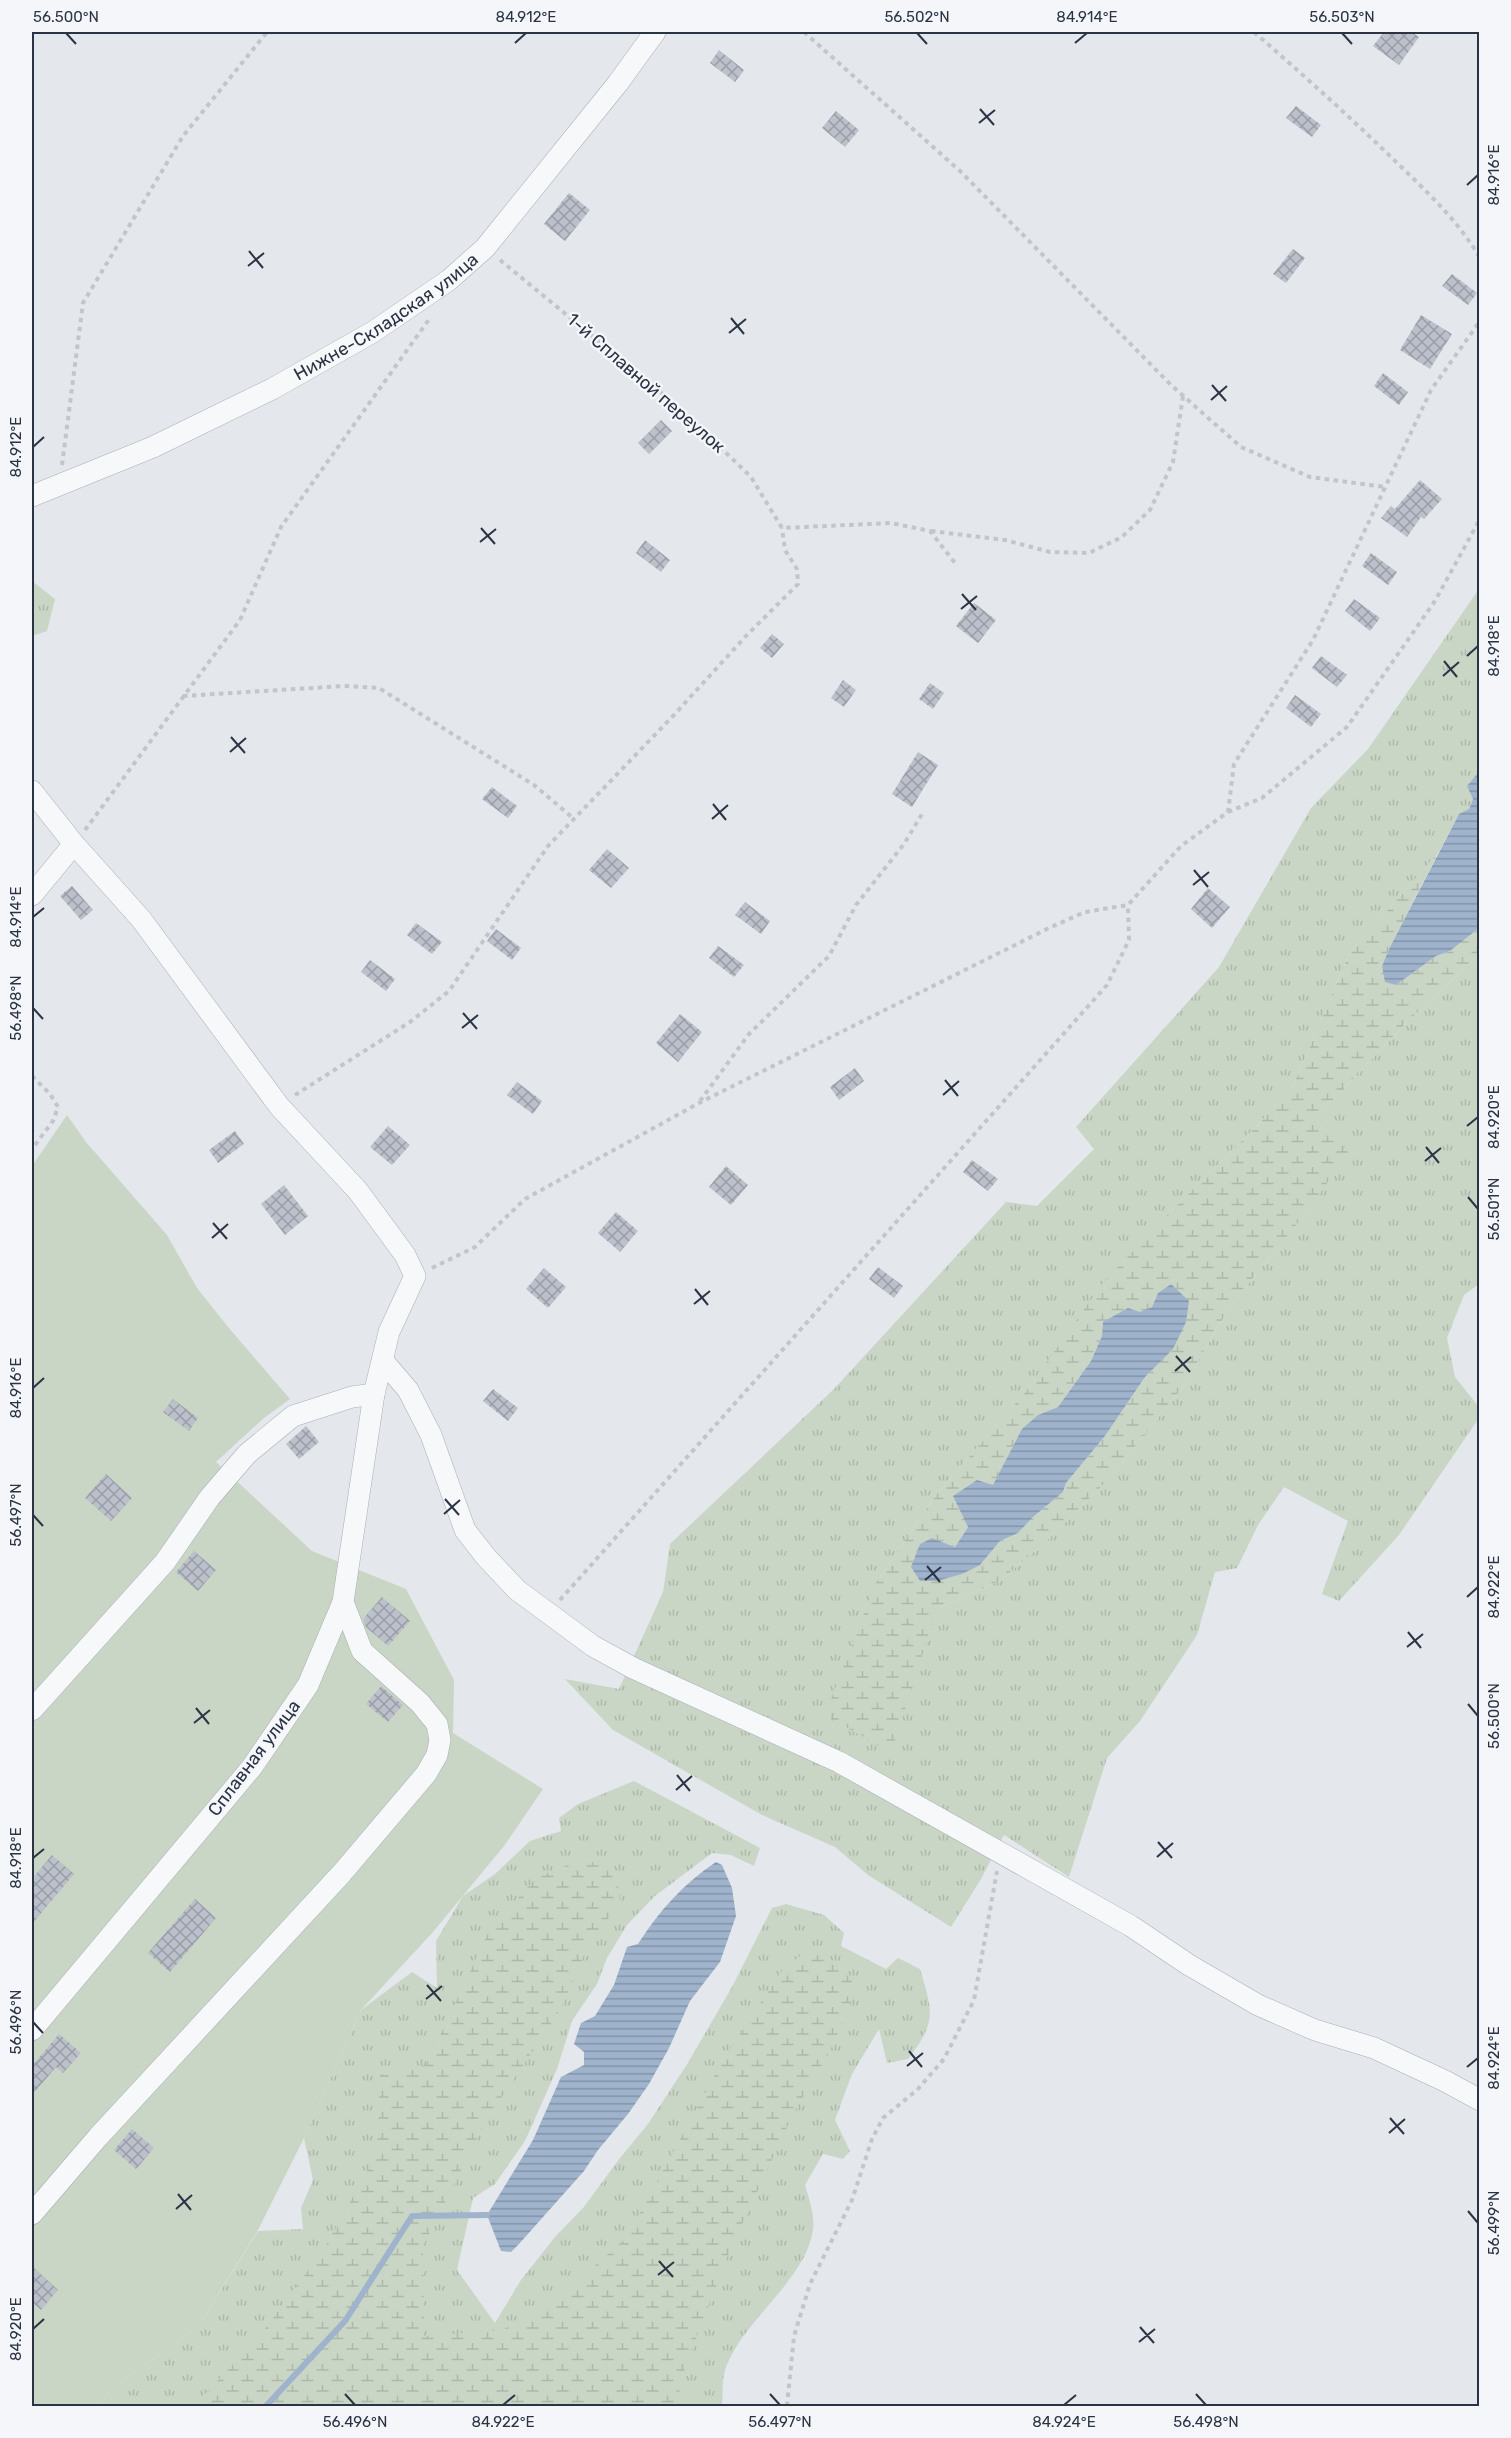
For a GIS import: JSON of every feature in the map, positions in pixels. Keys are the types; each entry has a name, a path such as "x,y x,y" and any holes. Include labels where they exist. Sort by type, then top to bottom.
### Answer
{"street":[{"name":"Нижне-Складская улица","path":"32,495 153,447 272,388 373,332 449,280 485,248 618,83 655,32"},
{"path":"32,791 74,844 141,919 279,1106 358,1191 405,1255 415,1276"},
{"path":"32,895 74,844"},
{"name":"Сплавная улица","path":"32,2030 252,1767 308,1685 344,1602 375,1394 390,1332 415,1276"},
{"path":"384,1362 408,1390 431,1436 465,1530 486,1557 518,1590 593,1646 633,1668 839,1762 1131,1926 1189,1965 1258,2005 1315,2030 1374,2048 1445,2080 1479,2100"},
{"path":"32,1710 165,1562 210,1497 247,1454 293,1416 352,1396 375,1394"},
{"path":"32,2214 178,2049 342,1873 426,1774 436,1755 440,1740 437,1724 420,1703 362,1651 344,1602"}],"path":[{"path":"60,485 83,303 183,136 267,32"},
{"path":"804,32 960,171 1183,395 1241,447 1310,477 1385,488"},
{"path":"1254,32 1307,78 1444,209 1469,240 1479,258"},
{"name":"1-й Сплавной переулок","path":"485,248 681,409 751,477 782,528 785,550 797,569 798,584 573,818"},
{"path":"74,844 240,620 281,527 432,315"},
{"path":"1228,812 1234,764 1313,640 1431,390 1479,321"},
{"path":"782,528 891,523 930,531 1005,540 1050,552 1089,553 1122,537 1150,510 1173,462 1183,395"},
{"path":"415,1276 475,1247 525,1199 699,1103 1049,928 1085,912 1128,905 1181,846 1228,812 1262,798 1347,727 1435,602 1479,519"},
{"path":"930,531 955,563"},
{"path":"183,696 344,686 379,688 501,762 534,785 573,818 548,846 449,991 410,1022 279,1106"},
{"path":"699,1103 749,1034 829,956 856,905 904,844 922,814"},
{"path":"548,1613 1107,985 1129,940 1128,905"},
{"path":"32,1076 50,1094 58,1107 53,1121 32,1149"},
{"path":"787,2406 794,2336 810,2284 852,2200 872,2139 883,2118 917,2090 944,2059 974,2000 1000,1853"}],"green space":[{"path":"32,581 55,599 47,631 32,636"},
{"path":"1479,589 1480,772 1468,786 1473,798 1469,810 1459,814 1438,853 1349,954 1294,1084 1257,1126 1168,1214 1103,1284 1027,1390 936,1495 875,1584 937,1609 1001,1580 1045,1542 1107,1481 1182,1388 1231,1305 1310,1208 1318,1116 1405,1024 1479,955 1479,1284 1464,1295 1447,1338 1455,1377 1479,1407 1479,1418 1399,1535 1339,1601 1322,1594 1348,1521 1284,1487 1258,1525 1237,1568 1215,1572 1197,1635 1140,1721 1107,1758 1069,1877 1004,1835 981,1879 951,1927 868,1875 835,1847 762,1815 613,1730 565,1679 619,1689 663,1592 670,1544 833,1390 1006,1202 1037,1206 1094,1149 1076,1127 1219,967 1311,808 1368,749"},
{"path":"1438,853 1382,966 1396,985 1436,956 1450,951 1479,928 1479,955 1405,1024 1318,1116 1348,1152 1310,1208 1231,1305 1182,1388 1107,1481 1045,1542 1001,1580 937,1609 891,1753 825,1715 875,1584 936,1495 1027,1390 1102,1284 1168,1214 1257,1126 1294,1084 1349,954","holes":["1171,1284 1173,1348 1145,1377 1105,1436 1066,1483 1063,1492 1018,1533 1000,1541 980,1565 932,1538 955,1547 1038,1415 1058,1407 1091,1361 1102,1336 1152,1307 1158,1293"]},
{"path":"67,1115 86,1142 167,1235 197,1288 290,1399 264,1418 216,1462 312,1551 406,1589 454,1680 453,1733 543,1789 504,1846 433,1932 361,2010 304,2138 258,2230 198,2327 115,2386 97,2406 32,2406 32,1166"},
{"path":"634,1781 760,1848 754,1866 731,1855 712,1853 655,1896 627,1925 607,1958 597,1984 572,2021 557,2069 525,2141 495,2184 473,2198 457,2270 495,2323 521,2280 555,2237 583,2208 648,2124 686,2066 732,1987 772,1908 786,1904 824,1915 844,1933 841,1946 886,1969 898,1958 920,1969 930,2007 930,2016 924,2035 908,2059 887,2063 879,2029 852,2074 835,2120 850,2151 843,2159 823,2154 805,2185 813,2219 813,2230 807,2249 798,2268 742,2338 731,2356 724,2374 722,2406 97,2406 115,2386 198,2327 258,2231 303,2229 301,2208 313,2180 304,2138 361,2010 412,1972 437,1988 436,1941 463,1896 495,1874 530,1841 561,1831 559,1818 578,1804"},
{"path":"578,1861 601,1863 618,1883 620,1902 588,1946 560,2010 487,2119 423,2246 424,2336 502,2330 553,2303 627,2237 724,2058 783,1969 800,1956 822,1955 843,1967 852,1981 853,1998 829,2053 794,2112 730,2250 686,2364 676,2406 189,2406 201,2398 259,2337 325,2247 377,2153 380,2075 426,2065 490,1929 537,1877"}],"water":[{"path":"1479,772 1479,928 1450,951 1436,956 1396,985 1385,982 1382,966 1390,947 1459,814 1469,809 1473,799 1467,786"},
{"path":"1171,1284 1189,1301 1186,1322 1173,1349 1145,1377 1105,1436 1066,1483 1063,1492 1018,1533 1000,1541 980,1565 962,1574 937,1581 920,1581 911,1567 920,1544 932,1538 955,1547 968,1527 953,1496 977,1480 993,1485 1022,1429 1038,1415 1058,1407 1091,1361 1102,1336 1103,1322 1128,1308 1140,1312 1152,1307 1158,1293"},
{"path":"716,1862 722,1865 732,1888 736,1916 720,1962 690,2001 669,2048 649,2084 628,2114 584,2171 519,2244 511,2252 501,2251 487,2215 533,2140 561,2077 584,2065 584,2052 574,2044 581,2023 595,2016 614,1985 627,1947 638,1944 672,1899"}],"building":[{"path":"1384,32 1411,32 1419,37 1399,65 1373,46"},
{"path":"719,50 744,70 735,82 710,63"},
{"path":"1296,106 1321,125 1312,137 1286,118"},
{"path":"836,111 859,130 845,147 822,128"},
{"path":"569,193 590,210 565,241 544,224"},
{"path":"1293,249 1305,258 1286,283 1273,274"},
{"path":"1452,274 1477,293 1468,305 1442,286"},
{"path":"1421,315 1452,334 1430,369 1400,350"},
{"path":"1383,373 1408,392 1399,405 1374,386"},
{"path":"661,420 672,431 649,454 638,443"},
{"path":"1420,480 1442,499 1424,519 1421,517 1407,537 1381,518 1391,506 1395,509"},
{"path":"645,540 670,560 661,572 636,553"},
{"path":"1371,553 1397,572 1388,585 1362,566"},
{"path":"1354,599 1380,618 1370,631 1345,611"},
{"path":"974,603 996,620 978,643 956,626"},
{"path":"772,634 784,644 772,658 760,648"},
{"path":"1321,656 1347,675 1337,687 1312,668"},
{"path":"843,680 856,690 844,707 831,698"},
{"path":"930,683 944,693 933,709 919,699"},
{"path":"1295,695 1321,714 1311,727 1286,708"},
{"path":"918,752 938,765 912,807 892,794"},
{"path":"492,787 517,806 508,818 482,799"},
{"path":"607,849 629,868 611,888 589,870"},
{"path":"72,886 93,910 81,920 60,896"},
{"path":"1208,888 1230,907 1212,928 1191,909"},
{"path":"745,902 770,921 761,934 735,915"},
{"path":"416,923 442,942 432,954 407,935"},
{"path":"496,929 521,948 512,960 487,941"},
{"path":"718,946 744,965 734,977 709,958"},
{"path":"370,960 395,979 386,991 361,972"},
{"path":"680,1014 702,1032 678,1062 656,1043"},
{"path":"855,1068 864,1081 839,1100 830,1087"},
{"path":"517,1082 542,1101 533,1114 507,1095"},
{"path":"388,1126 410,1145 392,1165 370,1147"},
{"path":"235,1131 244,1144 218,1163 209,1150"},
{"path":"972,1160 998,1179 988,1191 963,1172"},
{"path":"726,1166 748,1185 731,1205 709,1187"},
{"path":"284,1185 308,1216 285,1235 261,1204"},
{"path":"616,1212 638,1231 620,1252 598,1233"},
{"path":"878,1267 903,1286 894,1298 869,1279"},
{"path":"544,1268 566,1287 548,1308 526,1289"},
{"path":"493,1389 518,1408 508,1421 483,1401"},
{"path":"173,1399 198,1418 189,1431 163,1412"},
{"path":"306,1426 319,1442 299,1459 286,1444"},
{"path":"106,1474 132,1498 111,1521 85,1498"},
{"path":"194,1551 216,1570 198,1591 176,1572"},
{"path":"382,1597 410,1621 388,1646 366,1627 363,1619"},
{"path":"381,1686 403,1705 388,1722 366,1704"},
{"path":"52,1855 74,1874 32,1924 32,1879"},
{"path":"195,1899 216,1918 170,1972 148,1953"},
{"path":"59,2034 81,2053 63,2073 56,2067 32,2095 32,2066"},
{"path":"132,2129 154,2148 136,2169 114,2150"},
{"path":"32,2266 58,2290 41,2310 32,2302"}],"waterway":[{"path":"266,2406 345,2321 412,2216 487,2215"}]}
